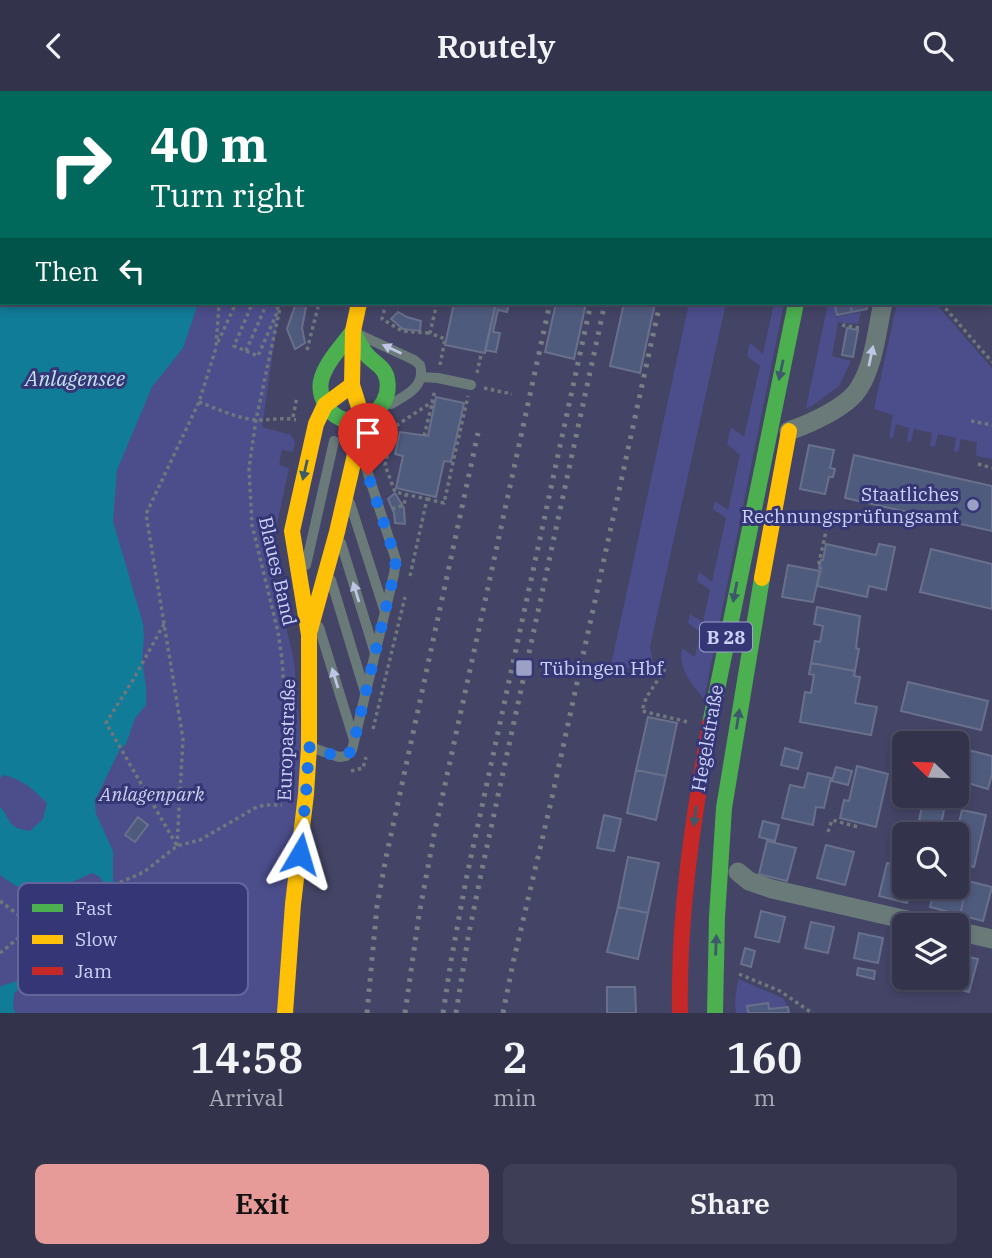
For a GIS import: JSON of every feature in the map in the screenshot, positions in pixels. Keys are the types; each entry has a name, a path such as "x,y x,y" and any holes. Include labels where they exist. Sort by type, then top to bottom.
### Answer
{"main road":[{"name":"Europastraße","path":"309,635 328,569 363,420 352,385 352,331 358,305"},
{"name":"Hegelstraße","path":"680,1013 679,975 687,882 708,726 796,305"},
{"path":"352,331 367,356 377,361 383,370 388,391 378,412 355,422 331,413 320,394 324,371 352,331"},
{"path":"325,405 352,385"},
{"name":"Europastraße","path":"285,1013 309,747 309,635 292,531 316,424 325,405"},
{"name":"Hegelstraße","path":"715,1013 724,808 757,602 790,425"}],"street":[{"name":"Hegelstraße","path":"790,425 809,424 846,402 860,388 868,370 883,305"},
{"path":"738,872 749,881 772,889 892,917"},
{"path":"969,934 992,939"}],"lane":[{"path":"352,331 420,365 421,377 412,390 378,412"},
{"path":"421,377 474,380"},
{"path":"301,589 334,441"},
{"path":"309,747 342,757 349,753 394,574 396,560 358,443"},
{"path":"346,491 385,612"},
{"path":"337,532 375,653"},
{"path":"328,569 366,693"},
{"path":"315,616 354,740"}],"path":[{"path":"216,348 219,305"},
{"path":"177,846 183,739 146,515 199,402 216,348 235,305"},
{"path":"252,305 234,346 258,356 279,305"},
{"path":"246,351 266,305"},
{"name":"Blaues Band","path":"280,305 249,468 250,513 257,553 278,632 285,710"},
{"path":"307,350 318,305"},
{"path":"386,305 382,319 402,331 430,334"},
{"path":"943,305 992,362"},
{"path":"843,327 864,329"},
{"path":"427,499 444,503 481,355"},
{"path":"491,389 512,394"},
{"path":"199,402 230,414 256,420"},
{"path":"424,436 432,402"},
{"path":"971,421 992,425"},
{"path":"978,464 992,468"},
{"path":"386,510 404,505 406,495"},
{"path":"820,564 830,513"},
{"path":"164,623 106,723 177,846"},
{"path":"665,669 646,698 642,711 694,723"},
{"path":"121,883 144,872 177,846 200,839 264,805 282,805"},
{"path":"828,832 832,820 858,827"},
{"path":"0,901 18,915"},
{"path":"0,953 18,938"},
{"path":"731,970 780,991 812,1013"}],"green space":[{"name":"Anlagenpark","path":"0,305 280,305 262,427 291,435 295,442 293,452 282,450 279,465 289,468 270,557 276,559 274,575 294,661 306,794 285,1013 0,1013"},
{"path":"689,305 726,305 650,647 659,674 611,665"},
{"path":"774,305 784,305 704,699 684,669 682,648 695,657 700,632 688,623 690,614 703,622 710,590 697,581 699,572 712,582 726,518 713,509 715,501 728,510 740,455 727,444 731,427 744,437 760,366 747,356 750,343 763,354"},
{"path":"828,305 834,305 836,317 861,312 858,324 838,322 832,356 851,361 839,386 806,408"},
{"path":"897,305 937,305 992,368 992,459 976,456 977,442 961,439 958,452 954,451 956,438 938,434 935,447 930,446 932,433 914,429 911,442 907,441 909,428 896,424 893,438 889,437 893,415 874,409"},
{"path":"738,979 783,998 788,1007 769,1009 747,1006 748,1013 736,1013"}],"water":[{"name":"Anlagensee","path":"1,305 197,305 183,348 152,387 117,470 113,521 143,624 142,659 146,705 135,718 126,744 120,749 96,798 96,814 113,851 114,883 104,883 101,878 92,873 70,883 18,883 18,886 0,875 0,807 13,825 30,831 43,819 47,803 22,782 3,775 0,778"},
{"name":"Anlagensee","path":"18,981 18,989 14,994 15,1013 0,1013 1,986"}],"building":[{"path":"295,305 306,307 302,328 305,343 295,349 287,329"},
{"path":"454,305 496,305 485,353 445,345"},
{"path":"496,305 509,305 507,312 498,310 493,332 500,333 496,352 485,350"},
{"path":"556,305 586,305 574,359 545,352"},
{"path":"624,305 655,305 640,373 610,366"},
{"path":"834,305 850,305 852,312 837,315"},
{"path":"850,305 866,305 867,309 852,312"},
{"path":"398,312 421,321 420,331 403,329 391,319"},
{"path":"847,328 858,330 853,357 842,355"},
{"path":"436,397 464,403 451,462 444,461 436,497 396,488 403,456 395,454 400,432 428,436"},
{"path":"809,445 834,450 830,468 835,469 833,477 829,477 825,494 800,489"},
{"path":"854,455 992,486 992,531 845,498"},
{"path":"395,493 404,508 405,524 395,523 388,499"},
{"path":"826,544 876,555 879,544 895,547 886,590 869,586 867,597 817,586"},
{"path":"931,549 992,564 992,609 920,592"},
{"path":"788,565 820,571 813,602 782,597"},
{"path":"817,607 860,616 855,671 811,663 815,641 820,642 823,626 814,624"},
{"path":"811,663 855,671 854,676 860,677 855,703 877,707 871,735 800,722 805,692 811,693 814,675 809,674"},
{"path":"908,682 988,701 981,730 901,711"},
{"path":"648,717 677,723 666,776 636,770"},
{"path":"785,748 802,753 798,769 781,765"},
{"path":"970,750 992,756 992,774 988,789 970,784"},
{"path":"857,766 888,774 876,827 840,818 844,800 849,801"},
{"path":"836,767 852,771 848,785 832,781"},
{"path":"636,770 666,776 656,820 627,813"},
{"path":"808,773 831,778 824,808 816,807 813,825 782,818 790,785 804,788"},
{"path":"921,809 944,809 942,822 919,822"},
{"path":"962,810 986,815 974,867 969,866 969,822 959,822"},
{"path":"604,815 621,819 614,851 597,848"},
{"path":"138,817 148,825 135,842 125,835"},
{"path":"763,821 779,825 775,841 759,837"},
{"path":"767,841 796,848 787,881 759,874"},
{"path":"826,845 854,852 845,885 817,878"},
{"path":"628,857 659,863 648,913 618,907"},
{"path":"887,863 892,864 892,899 908,899 907,903 879,896"},
{"path":"969,881 992,887 983,921 969,917 969,913 960,913 964,899 969,899"},
{"path":"932,899 964,899 960,913 930,907"},
{"path":"618,907 648,913 638,959 607,952"},
{"path":"761,911 785,917 779,942 755,937"},
{"path":"811,922 834,927 828,953 805,948"},
{"path":"859,933 883,938 878,963 854,958"},
{"path":"745,948 755,951 751,967 741,964"},
{"path":"969,957 978,959 969,992 961,990 969,990"},
{"path":"858,968 875,971 874,979 857,975"},
{"path":"607,987 635,987 636,1013 607,1013"},
{"path":"768,1003 769,1009 788,1007 789,1013 748,1013 747,1006"}],"railway":[{"path":"405,1013 434,835 550,305"},
{"path":"443,1013 466,880 591,305"},
{"path":"456,1013 481,874 605,305"},
{"path":"503,1013 660,305"},
{"path":"367,1013 377,906 386,858 478,433"}],"traffic: fast":[{"path":"710,724 796,305"},
{"path":"353,331 365,352 386,375 387,391 384,402 377,411 368,417 346,420 336,416 327,407 320,388 326,368 353,331"},
{"path":"715,1013 717,917 724,808 762,578"}],"traffic: slow":[{"path":"310,630 337,532 363,420 352,385 353,331 359,305"},
{"path":"285,1013 309,747 309,635 292,531 316,424 325,405 352,385"},
{"path":"762,578 789,431"}],"traffic: jam":[{"path":"680,1013 684,904 710,724"}],"place":[{"name":"Staatliches Rechnungsprüfungsamt","path":"973,505"},
{"name":"Tübingen Hbf","path":"524,668"}],"route":[{"path":"300,854 309,747 339,757 346,756 352,750 394,574 396,560 368,475"}]}
